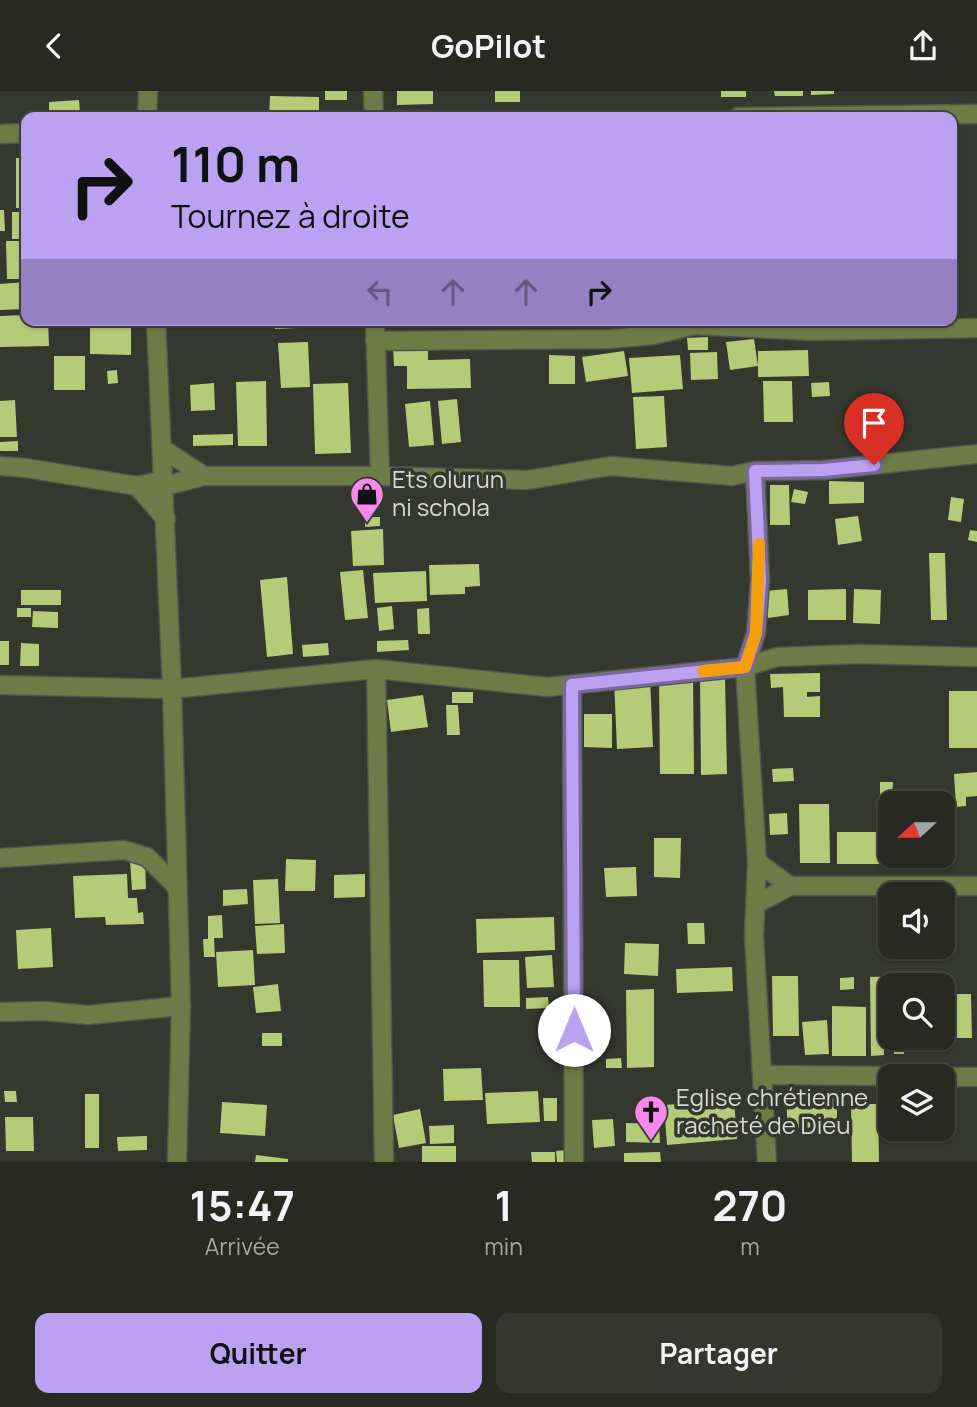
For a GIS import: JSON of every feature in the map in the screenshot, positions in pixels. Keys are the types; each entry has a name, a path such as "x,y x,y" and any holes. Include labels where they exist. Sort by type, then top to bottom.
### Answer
{"street":[{"path":"147,112 148,91"},
{"path":"373,91 374,112"},
{"path":"957,114 977,114"},
{"path":"0,135 21,134"},
{"path":"156,326 165,483 181,1006 177,1162"},
{"path":"375,326 380,476"},
{"path":"375,341 610,339 654,335 690,326"},
{"path":"714,326 813,331 977,328"},
{"path":"163,449 204,476"},
{"path":"0,466 136,486 204,476 380,476 528,480 610,466 733,475 755,471 823,470 977,454"},
{"path":"755,471 760,580 756,633 745,667 757,862 754,936 767,1162"},
{"path":"733,475 757,503"},
{"path":"136,486 166,519"},
{"path":"0,685 172,689 376,669 547,687 745,667 777,657 858,654 977,657"},
{"path":"376,669 384,1162"},
{"path":"572,685 575,1162"},
{"path":"0,858 124,850 147,857 177,887"},
{"path":"757,862 790,886"},
{"path":"755,904 790,886 977,886"},
{"path":"0,1012 45,1011 88,1015 181,1006"},
{"path":"764,1076 878,1076"},
{"path":"955,1077 977,1077"}],"building":[{"path":"325,91 347,91 347,100 325,100"},
{"path":"397,91 433,91 433,104 397,105"},
{"path":"495,91 520,91 520,102 495,102"},
{"path":"721,91 746,91 746,97 721,97"},
{"path":"774,91 803,91 803,96 775,96"},
{"path":"811,91 834,91 834,94 811,95"},
{"path":"270,96 319,97 319,112 269,112"},
{"path":"79,100 80,112 49,112 49,102"},
{"path":"16,158 21,158 21,208 16,208"},
{"path":"0,210 4,210 5,231 0,231"},
{"path":"12,212 21,212 21,239 12,239"},
{"path":"6,241 21,241 21,279 7,279"},
{"path":"21,282 21,309 0,310 0,284"},
{"path":"21,315 21,326 48,326 49,346 0,347 0,316"},
{"path":"90,326 131,326 131,355 90,354"},
{"path":"275,326 299,326 299,328 275,329"},
{"path":"708,337 708,350 688,350 687,338"},
{"path":"754,339 758,366 730,370 726,342"},
{"path":"308,342 310,387 281,388 278,343"},
{"path":"393,347 428,347 428,360 470,359 471,388 407,389 407,366 394,366"},
{"path":"808,350 809,376 758,377 758,351"},
{"path":"624,351 628,376 586,382 582,357"},
{"path":"717,352 718,379 691,380 690,353"},
{"path":"549,355 575,356 575,384 549,384"},
{"path":"680,355 683,389 632,393 629,358"},
{"path":"54,356 85,356 85,390 54,390"},
{"path":"117,370 118,383 108,384 107,371"},
{"path":"266,381 267,446 238,446 236,382"},
{"path":"763,381 792,381 793,422 764,422"},
{"path":"829,382 830,396 812,397 811,383"},
{"path":"214,383 215,410 191,411 190,385"},
{"path":"348,383 351,453 315,454 313,384"},
{"path":"664,396 667,447 636,449 633,397"},
{"path":"457,399 461,442 442,444 438,401"},
{"path":"15,400 17,437 0,437 0,401"},
{"path":"430,401 434,445 409,447 405,404"},
{"path":"233,434 233,445 193,446 193,435"},
{"path":"18,441 18,451 0,451 0,442"},
{"path":"829,481 864,482 864,503 829,504"},
{"path":"770,485 789,485 790,525 770,525"},
{"path":"794,489 808,492 805,504 791,502"},
{"path":"951,497 964,499 961,522 948,520"},
{"path":"858,516 862,541 838,545 835,519"},
{"path":"365,517 380,517 380,526 365,527"},
{"path":"383,529 384,565 353,566 351,531"},
{"path":"970,530 977,531 977,542 968,540"},
{"path":"929,553 945,553 947,620 931,620"},
{"path":"479,564 480,586 465,587 465,594 430,595 429,565"},
{"path":"363,570 368,618 345,620 340,572"},
{"path":"426,571 427,601 375,603 373,573"},
{"path":"287,577 293,654 267,657 260,580"},
{"path":"787,589 789,615 768,618 766,591"},
{"path":"846,589 846,620 808,620 808,590"},
{"path":"854,589 881,590 880,624 853,623"},
{"path":"21,590 61,590 61,605 21,605"},
{"path":"392,606 394,629 379,631 377,608"},
{"path":"17,608 31,608 31,617 17,617"},
{"path":"429,608 430,634 418,634 417,609"},
{"path":"33,611 58,612 58,628 32,627"},
{"path":"408,640 409,650 377,652 377,641"},
{"path":"0,641 9,641 9,665 0,665"},
{"path":"21,643 39,644 39,666 20,666"},
{"path":"328,643 329,655 303,657 302,645"},
{"path":"820,673 820,692 807,692 807,697 820,696 820,717 784,717 783,687 771,688 770,674"},
{"path":"659,676 693,676 694,774 660,774"},
{"path":"700,677 725,677 727,774 701,775"},
{"path":"650,678 653,747 617,749 614,680"},
{"path":"949,691 977,691 977,748 949,748"},
{"path":"452,692 473,692 473,703 452,703"},
{"path":"423,695 428,727 391,732 387,700"},
{"path":"446,705 458,705 460,735 447,735"},
{"path":"584,714 612,714 612,748 584,747"},
{"path":"793,768 794,781 773,782 772,769"},
{"path":"977,772 977,796 966,797 966,806 956,807 954,774"},
{"path":"880,782 893,782 892,791 880,791"},
{"path":"799,804 829,804 830,863 800,863"},
{"path":"787,813 788,834 770,835 769,814"},
{"path":"837,832 878,832 878,864 837,864"},
{"path":"654,838 681,838 680,878 654,877"},
{"path":"286,859 316,860 315,891 285,891"},
{"path":"130,860 145,860 146,889 132,890"},
{"path":"636,867 637,896 606,897 604,868"},
{"path":"127,874 128,898 137,898 138,913 143,912 144,924 106,925 105,917 75,918 73,876"},
{"path":"365,874 365,897 334,898 334,875"},
{"path":"278,879 280,923 255,924 253,880"},
{"path":"247,889 248,904 223,906 223,890"},
{"path":"222,915 223,938 214,938 215,957 204,957 203,939 208,939 208,916"},
{"path":"554,917 555,950 477,953 476,919"},
{"path":"687,923 704,923 705,944 688,944"},
{"path":"284,924 285,953 257,954 255,926"},
{"path":"51,928 53,967 18,969 16,930"},
{"path":"625,943 659,944 658,976 624,974"},
{"path":"253,950 255,985 218,987 216,952"},
{"path":"552,955 554,987 527,988 525,957"},
{"path":"483,960 519,960 520,1007 484,1007"},
{"path":"732,967 733,991 677,993 676,969"},
{"path":"772,976 798,976 799,1036 773,1036"},
{"path":"854,977 854,989 840,990 840,978"},
{"path":"870,977 878,977 878,1050 884,1050 884,1055 871,1056"},
{"path":"278,984 281,1011 256,1013 253,987"},
{"path":"654,989 654,1067 627,1068 626,990"},
{"path":"955,994 971,994 972,1038 955,1038"},
{"path":"548,997 549,1008 526,1009 526,998"},
{"path":"832,1006 866,1007 866,1056 832,1056"},
{"path":"827,1020 829,1054 805,1055 802,1022"},
{"path":"262,1033 282,1033 282,1046 262,1046"},
{"path":"894,1050 904,1050 904,1054 894,1054"},
{"path":"621,1058 622,1068 606,1068 606,1059"},
{"path":"481,1068 483,1100 444,1101 443,1069"},
{"path":"4,1091 16,1091 17,1102 5,1102"},
{"path":"538,1091 540,1122 487,1124 485,1093"},
{"path":"85,1094 99,1094 99,1148 85,1148"},
{"path":"822,1094 837,1094 837,1127 787,1128 787,1100 822,1100"},
{"path":"543,1098 557,1098 557,1121 544,1121"},
{"path":"734,1100 737,1139 667,1145 664,1105"},
{"path":"222,1102 267,1105 265,1136 220,1133"},
{"path":"851,1104 878,1104 879,1162 852,1162"},
{"path":"420,1109 426,1143 399,1148 393,1115"},
{"path":"5,1117 33,1117 34,1151 6,1151"},
{"path":"613,1119 615,1146 594,1148 592,1120"},
{"path":"626,1123 659,1124 660,1143 626,1142"},
{"path":"454,1125 454,1143 430,1144 429,1126"},
{"path":"147,1136 147,1150 118,1151 117,1137"},
{"path":"422,1146 456,1146 456,1162 422,1162"},
{"path":"567,1150 568,1162 557,1162 556,1151"},
{"path":"531,1152 555,1152 555,1162 532,1162"},
{"path":"660,1152 661,1162 624,1162 624,1153"},
{"path":"256,1155 288,1159 288,1162 255,1162"}],"slow traffic":[{"path":"703,671 745,667 756,633 760,580 759,544"}],"place":[{"name":"Ets olurun ni schola","path":"367,524"},
{"name":"Eglise chrétienne racheté de Dieu","path":"651,1142"}],"route":[{"path":"574,1030 572,685 745,667 756,633 760,580 755,471 823,470 874,465"}]}
